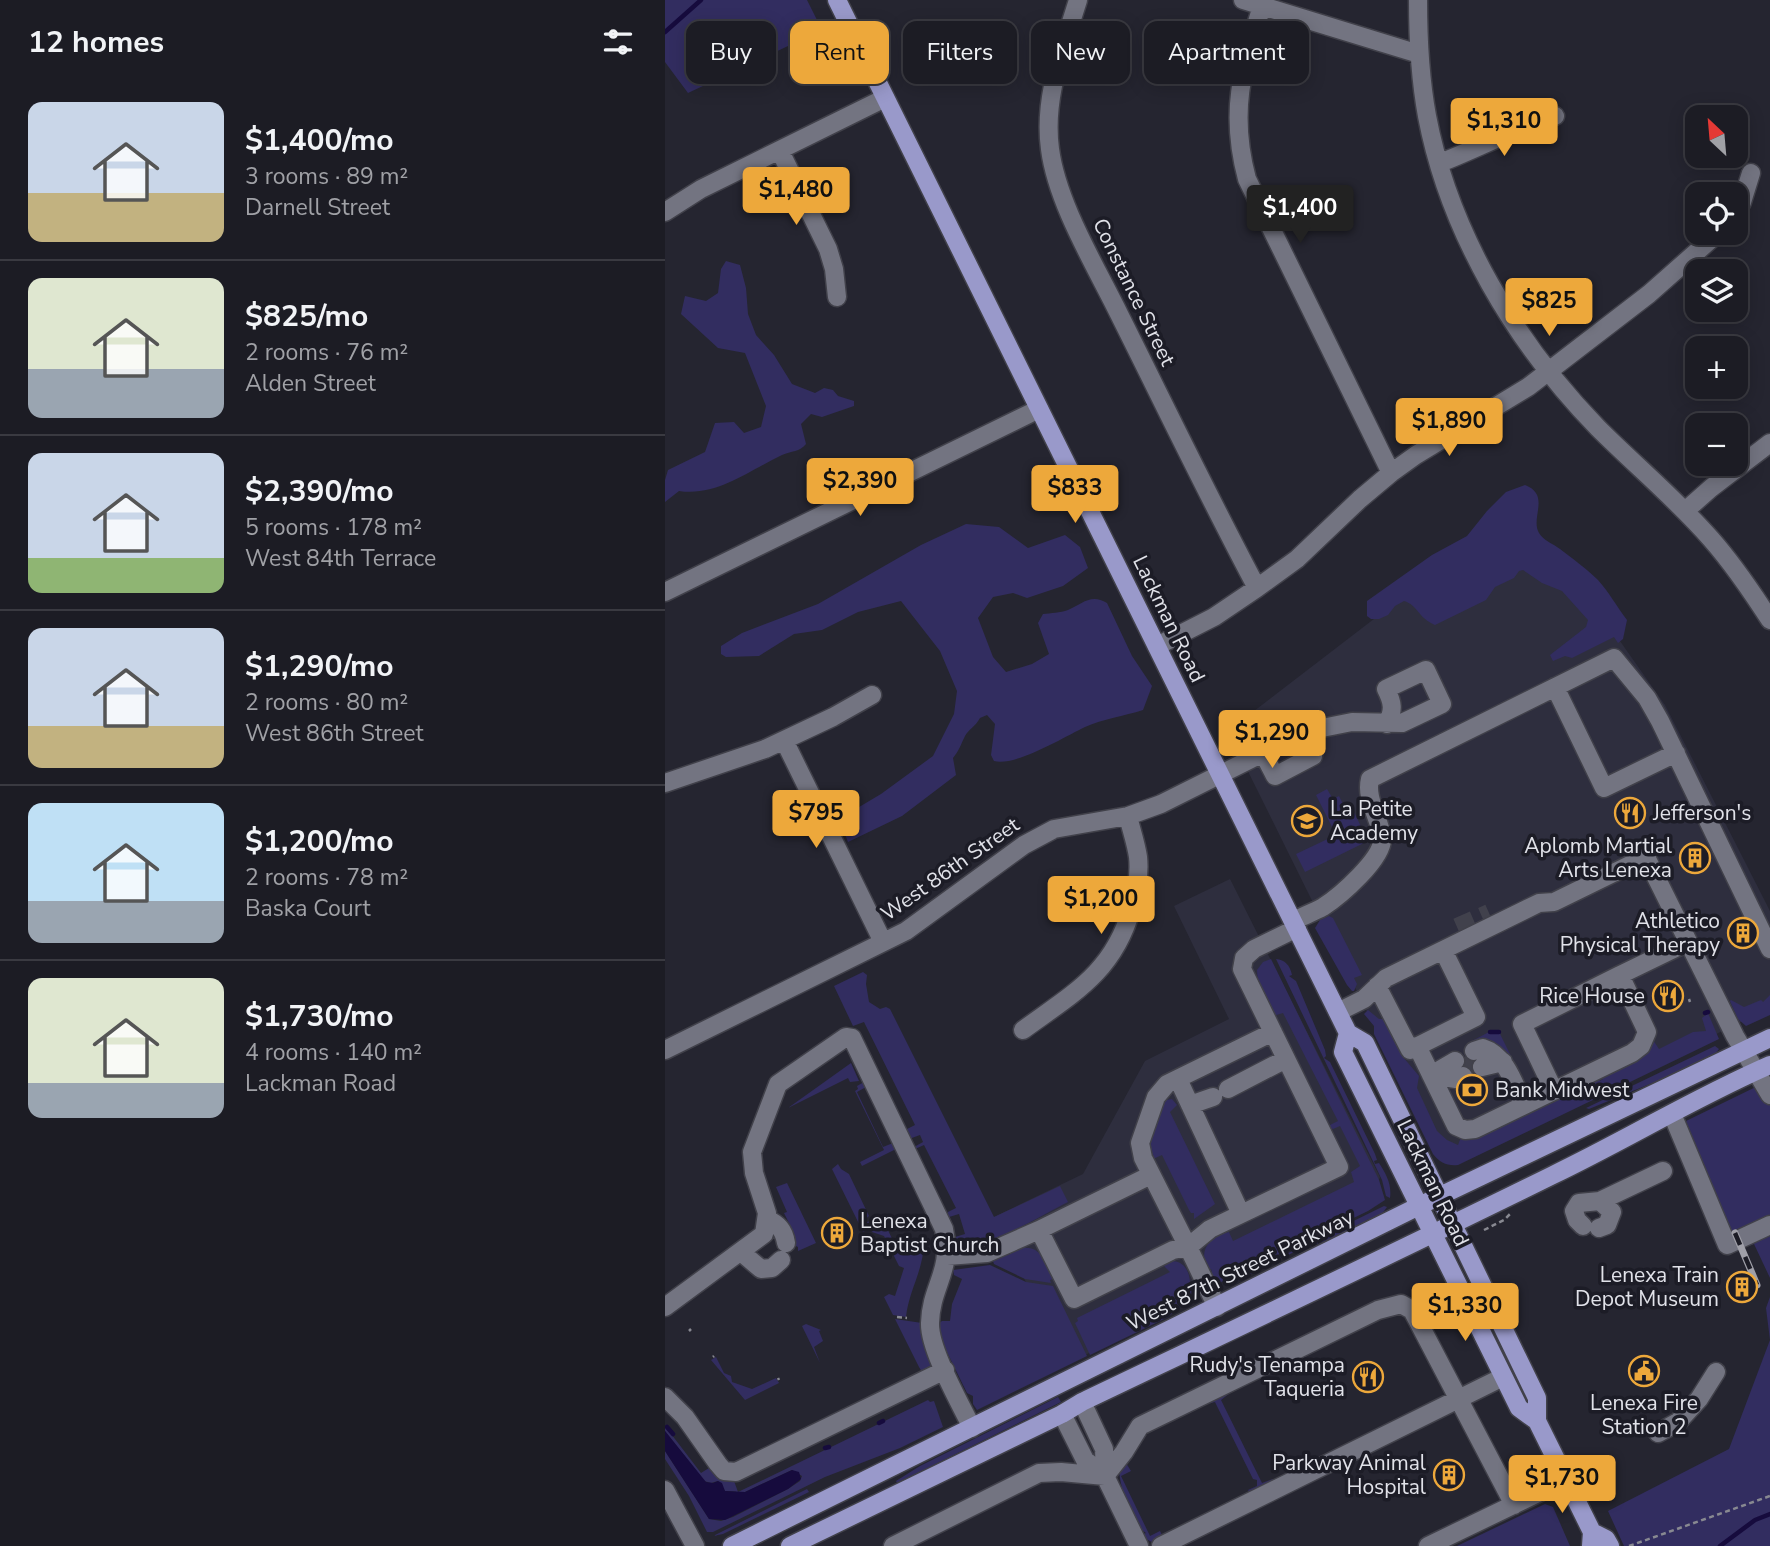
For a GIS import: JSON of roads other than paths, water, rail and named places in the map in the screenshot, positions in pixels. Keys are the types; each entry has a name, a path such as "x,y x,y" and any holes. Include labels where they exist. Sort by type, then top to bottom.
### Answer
{"main road":[{"name":"Lackman Road","path":"837,0 1348,1033 1365,1043 1440,1196 1537,1398 1537,1421 1591,1539 1606,1539 1610,1546"},
{"name":"Lackman Road","path":"1348,1033 1343,1052 1519,1408 1537,1421"},
{"name":"West 87th Street Parkway","path":"733,1546 1419,1206 1770,1038"},
{"path":"790,1546 1613,1146 1763,1068"},
{"path":"1062,1414 1081,1387 1216,1321 1220,1316 1217,1307"}],"street":[{"name":"Constance Street","path":"1078,0 1054,75 1049,106 1050,150 1056,180 1103,282 1257,589"},
{"path":"1243,0 1419,54"},
{"path":"1417,0 1419,54 1427,118 1454,208 1503,304 1549,370 1597,427 1685,511 1730,562 1770,620"},
{"path":"1262,6 1240,86 1238,122 1241,155 1247,179 1391,473"},
{"path":"665,212 701,189 885,98"},
{"path":"1440,163 1475,150 1528,124 1555,117"},
{"path":"780,151 828,249 837,297"},
{"path":"1748,183 1751,173"},
{"path":"1157,646 1214,617 1257,589 1297,559 1391,473 1416,455 1490,412 1549,370 1649,294 1704,245"},
{"path":"665,592 1039,409"},
{"path":"1685,511 1770,443"},
{"path":"1039,1230 1073,1299 1173,1250 1188,1247 1210,1229 1339,1167 1245,977 1242,969 1244,958 1254,948 1325,906 1375,860 1381,849 1382,837 1368,788 1370,779 1614,658 1647,698 1770,948"},
{"path":"1555,687 1604,788 1676,753"},
{"path":"665,783 784,740 871,695"},
{"name":"West 86th Street","path":"665,1050 921,922 1035,838 1063,827 1128,816 1161,804 1307,731 1352,722 1387,724"},
{"path":"1263,753 1275,776 1313,756 1314,746 1307,731"},
{"path":"784,740 883,942"},
{"path":"1023,1030 1096,975 1119,944 1133,902 1138,872 1138,859 1128,816"},
{"path":"1338,1012 1364,999 1386,978 1539,903 1554,902 1646,856 1735,1036 1744,1050 1763,1068 1770,1095"},
{"path":"1489,913 1503,914 1509,918"},
{"path":"1377,986 1409,1050 1476,1017 1445,949 1449,936 1457,927"},
{"path":"1554,1091 1522,1024 1688,942"},
{"path":"1417,1046 1456,1126 1465,1130 1475,1129 1632,1053 1641,1046 1647,1032 1620,975"},
{"path":"1217,1307 1143,1158 1140,1143 1156,1097 1167,1084 1273,1032"},
{"path":"665,1307 765,1234 767,1213 754,1173 752,1152 778,1084 846,1037 852,1038 944,1229 947,1256 944,1274 933,1300 930,1322 934,1342 945,1370 972,1428"},
{"path":"1478,1060 1488,1049 1503,1062 1524,1105"},
{"path":"1214,1098 1286,1059"},
{"path":"1431,1075 1452,1073 1459,1069"},
{"path":"1178,1079 1214,1098 1241,1213"},
{"path":"1672,1114 1727,1245 1770,1225"},
{"path":"1600,1201 1612,1212 1607,1225 1591,1227 1577,1220 1575,1207 1585,1201 1600,1201 1663,1171"},
{"path":"947,1256 987,1253 1151,1175"},
{"path":"741,1252 761,1269 772,1268 783,1251 784,1233 779,1226 767,1219"},
{"path":"1105,1476 1140,1426 1378,1310 1401,1304 1412,1310 1514,1505"},
{"path":"665,1397 685,1418 724,1471 736,1472 945,1370"},
{"path":"1658,1433 1678,1422 1699,1399 1716,1372"},
{"path":"1161,1546 1503,1377"},
{"path":"1082,1402 1104,1449 1105,1476 1139,1546"},
{"path":"1062,1414 1085,1460 1105,1476"},
{"path":"893,1546 1039,1473 1105,1476"},
{"path":"1428,1546 1565,1480"},
{"path":"665,1490 695,1546"}],"waterway":[{"path":"665,32 701,0"},
{"path":"1490,1032 1499,1032"},
{"path":"879,1423 883,1421"},
{"path":"667,1427 673,1434"},
{"path":"825,1448 829,1447"},
{"path":"1720,1546 1755,1520 1770,1514"}],"tunnel":[{"path":"1457,927 1489,913"},
{"path":"1460,1069 1478,1060"}],"railway":[{"path":"1735,1233 1757,1285"}],"place":[{"name":"Jefferson's","path":"1630,813"},
{"name":"La Petite Academy","path":"1307,821"},
{"name":"Aplomb Martial Arts Lenexa","path":"1695,858"},
{"name":"Athletico Physical Therapy","path":"1743,933"},
{"name":"Rice House","path":"1668,996"},
{"name":"Bank Midwest","path":"1472,1090"},
{"name":"Lenexa Baptist Church","path":"837,1233"},
{"name":"Lenexa Train Depot Museum","path":"1742,1287"},
{"name":"Lenexa Fire Station 2","path":"1644,1371"},
{"name":"Rudy's Tenampa Taqueria","path":"1368,1377"},
{"name":"Parkway Animal Hospital","path":"1449,1475"}]}
